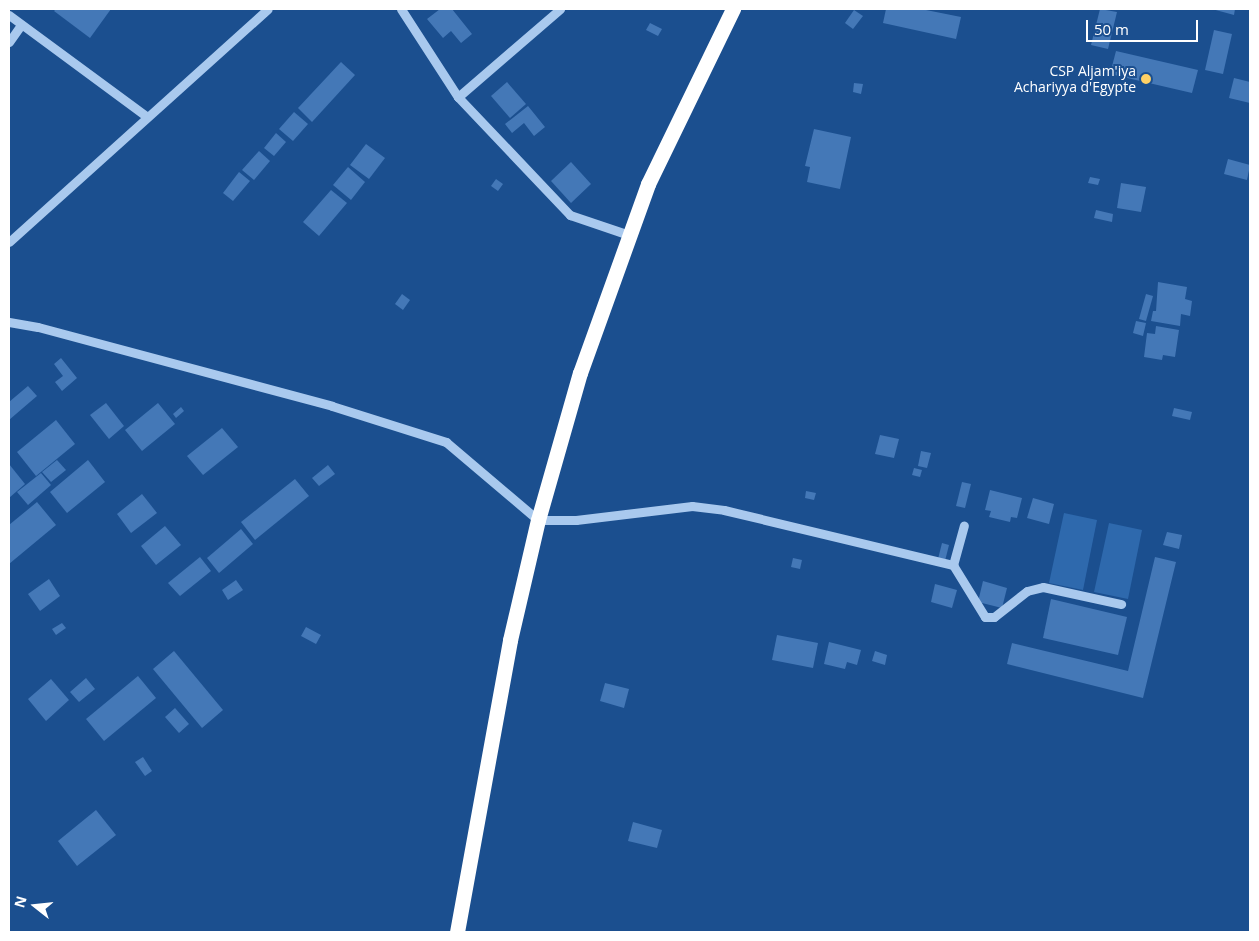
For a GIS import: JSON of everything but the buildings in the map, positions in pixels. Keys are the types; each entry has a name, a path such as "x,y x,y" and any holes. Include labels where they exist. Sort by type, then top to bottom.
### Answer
{"highway":[{"path":"457,932 510,640 538,520 580,373 629,235 685,104 733,9"}],"street":[{"path":"9,242 146,116 268,9"},
{"path":"401,9 458,97 570,215 629,235"},
{"path":"458,97 560,9"},
{"path":"9,15 146,116"},
{"path":"9,42 21,25"},
{"path":"9,322 38,327 332,406 446,442 538,520 576,520 692,506 724,510 953,565 985,617 994,618 1027,591 1043,586 1121,604"},
{"path":"953,565 964,525"}],"shaded area":[{"path":"1064,513 1097,520 1083,590 1049,583"},
{"path":"1109,523 1142,530 1128,599 1094,592"}],"place":[{"name":"CSP Aljam'iya Achariyya d'Egypte","path":"1146,79"}]}
